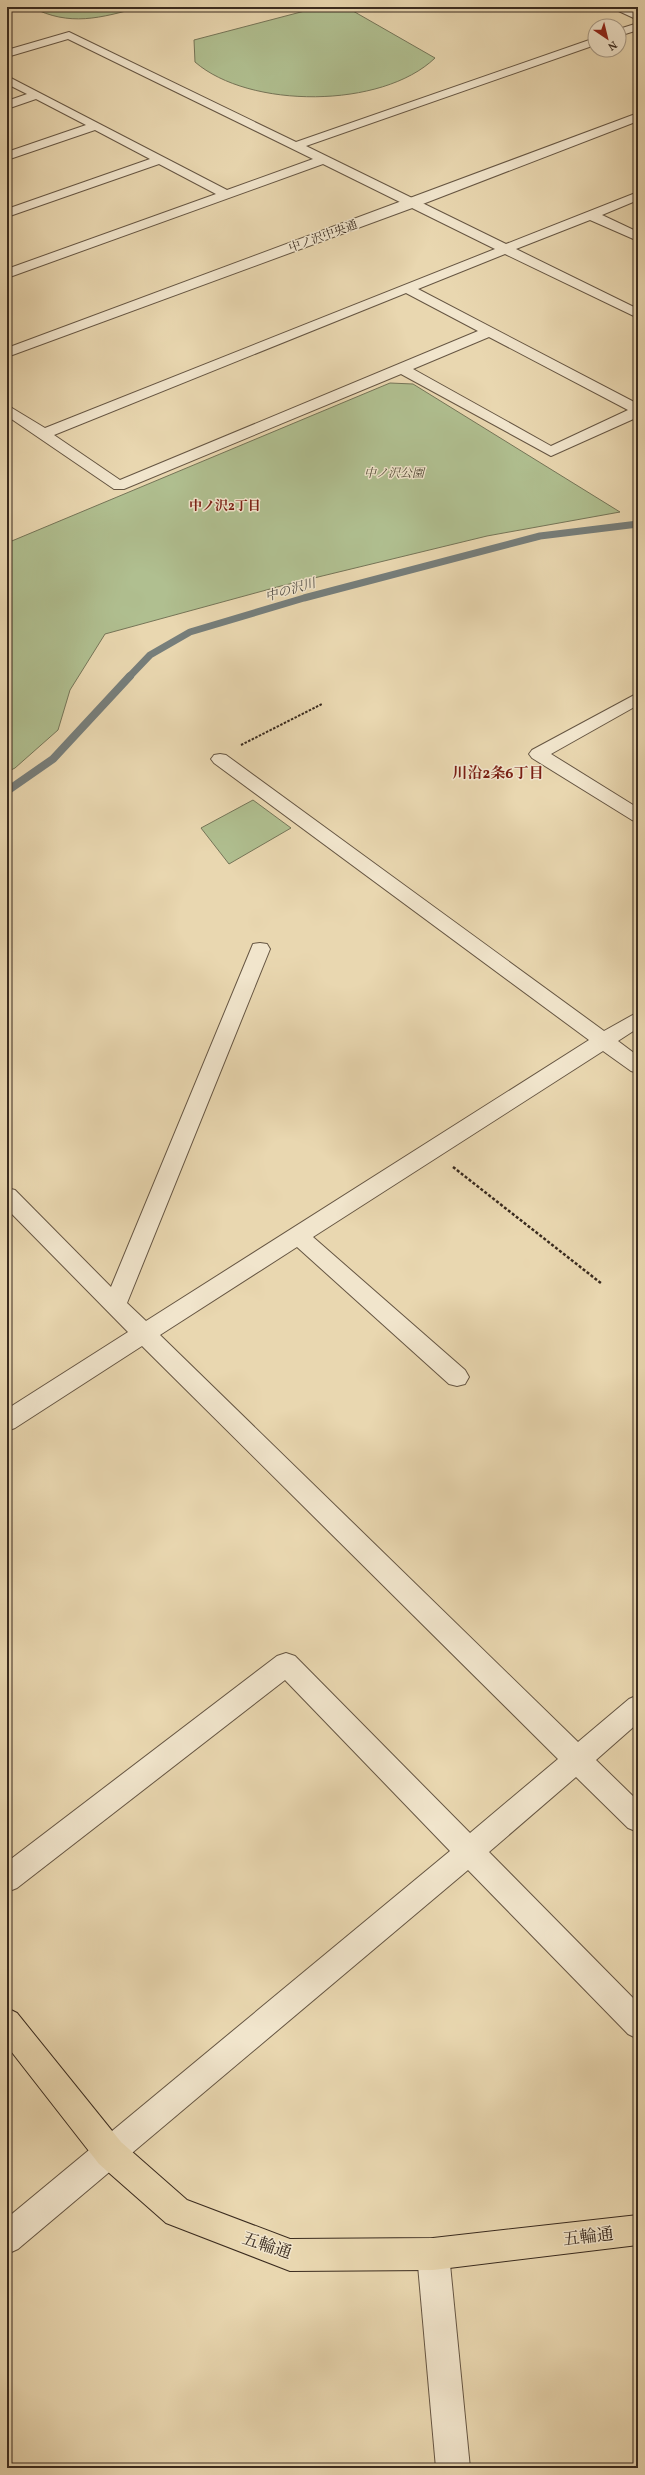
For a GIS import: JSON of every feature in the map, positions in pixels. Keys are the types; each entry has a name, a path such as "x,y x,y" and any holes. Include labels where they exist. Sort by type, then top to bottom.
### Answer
{"main road":[{"name":"五輪通","path":"7,2023 110,2153 177,2212 290,2255 433,2254 638,2230"}],"street":[{"path":"615,7 638,17"},
{"path":"627,30 638,26"},
{"path":"7,54 69,34 411,204 638,314"},
{"path":"295,146 587,44"},
{"path":"7,79 226,195"},
{"path":"7,104 37,95"},
{"name":"中ノ沢中央通","path":"7,353 411,204 638,117"},
{"path":"7,156 96,126"},
{"path":"7,213 160,160"},
{"path":"7,274 323,160"},
{"path":"43,434 638,196"},
{"path":"591,215 638,238"},
{"path":"406,288 638,411"},
{"path":"7,409 119,486 489,332"},
{"path":"402,368 551,452 638,411"},
{"path":"638,698 538,754 638,816"},
{"path":"220,759 638,1066"},
{"path":"115,1304 260,949"},
{"path":"7,1421 430,1150 638,1019"},
{"path":"7,1196 143,1334 576,1760 638,1819"},
{"path":"297,1235 457,1377"},
{"path":"7,1879 286,1664 638,2024"},
{"path":"7,2238 469,1852 638,1707"},
{"path":"433,2254 453,2468"}],"path":[{"path":"220,759 223,753 322,704"},
{"path":"430,1150 602,1284"}],"green space":[{"path":"31,7 141,7 98,17 72,19 45,13"},
{"path":"320,7 346,7 435,58 412,75 383,87 350,94 315,97 281,95 248,88 219,77 195,62 194,40"},
{"name":"中ノ沢公園","path":"390,383 413,384 620,512 487,536 281,586 105,634 70,690 58,730 15,768 7,772 7,543"},
{"path":"253,800 291,828 229,864 201,828"}],"waterway":[{"name":"中の沢川","path":"129,677 150,655 190,632 304,598 540,536 638,524"},
{"name":"中の沢川","path":"7,791 53,759 130,676"}],"district":[{"name":"中ノ沢2丁目","path":"225,505"},
{"name":"川沿2条6丁目","path":"498,773"}]}
